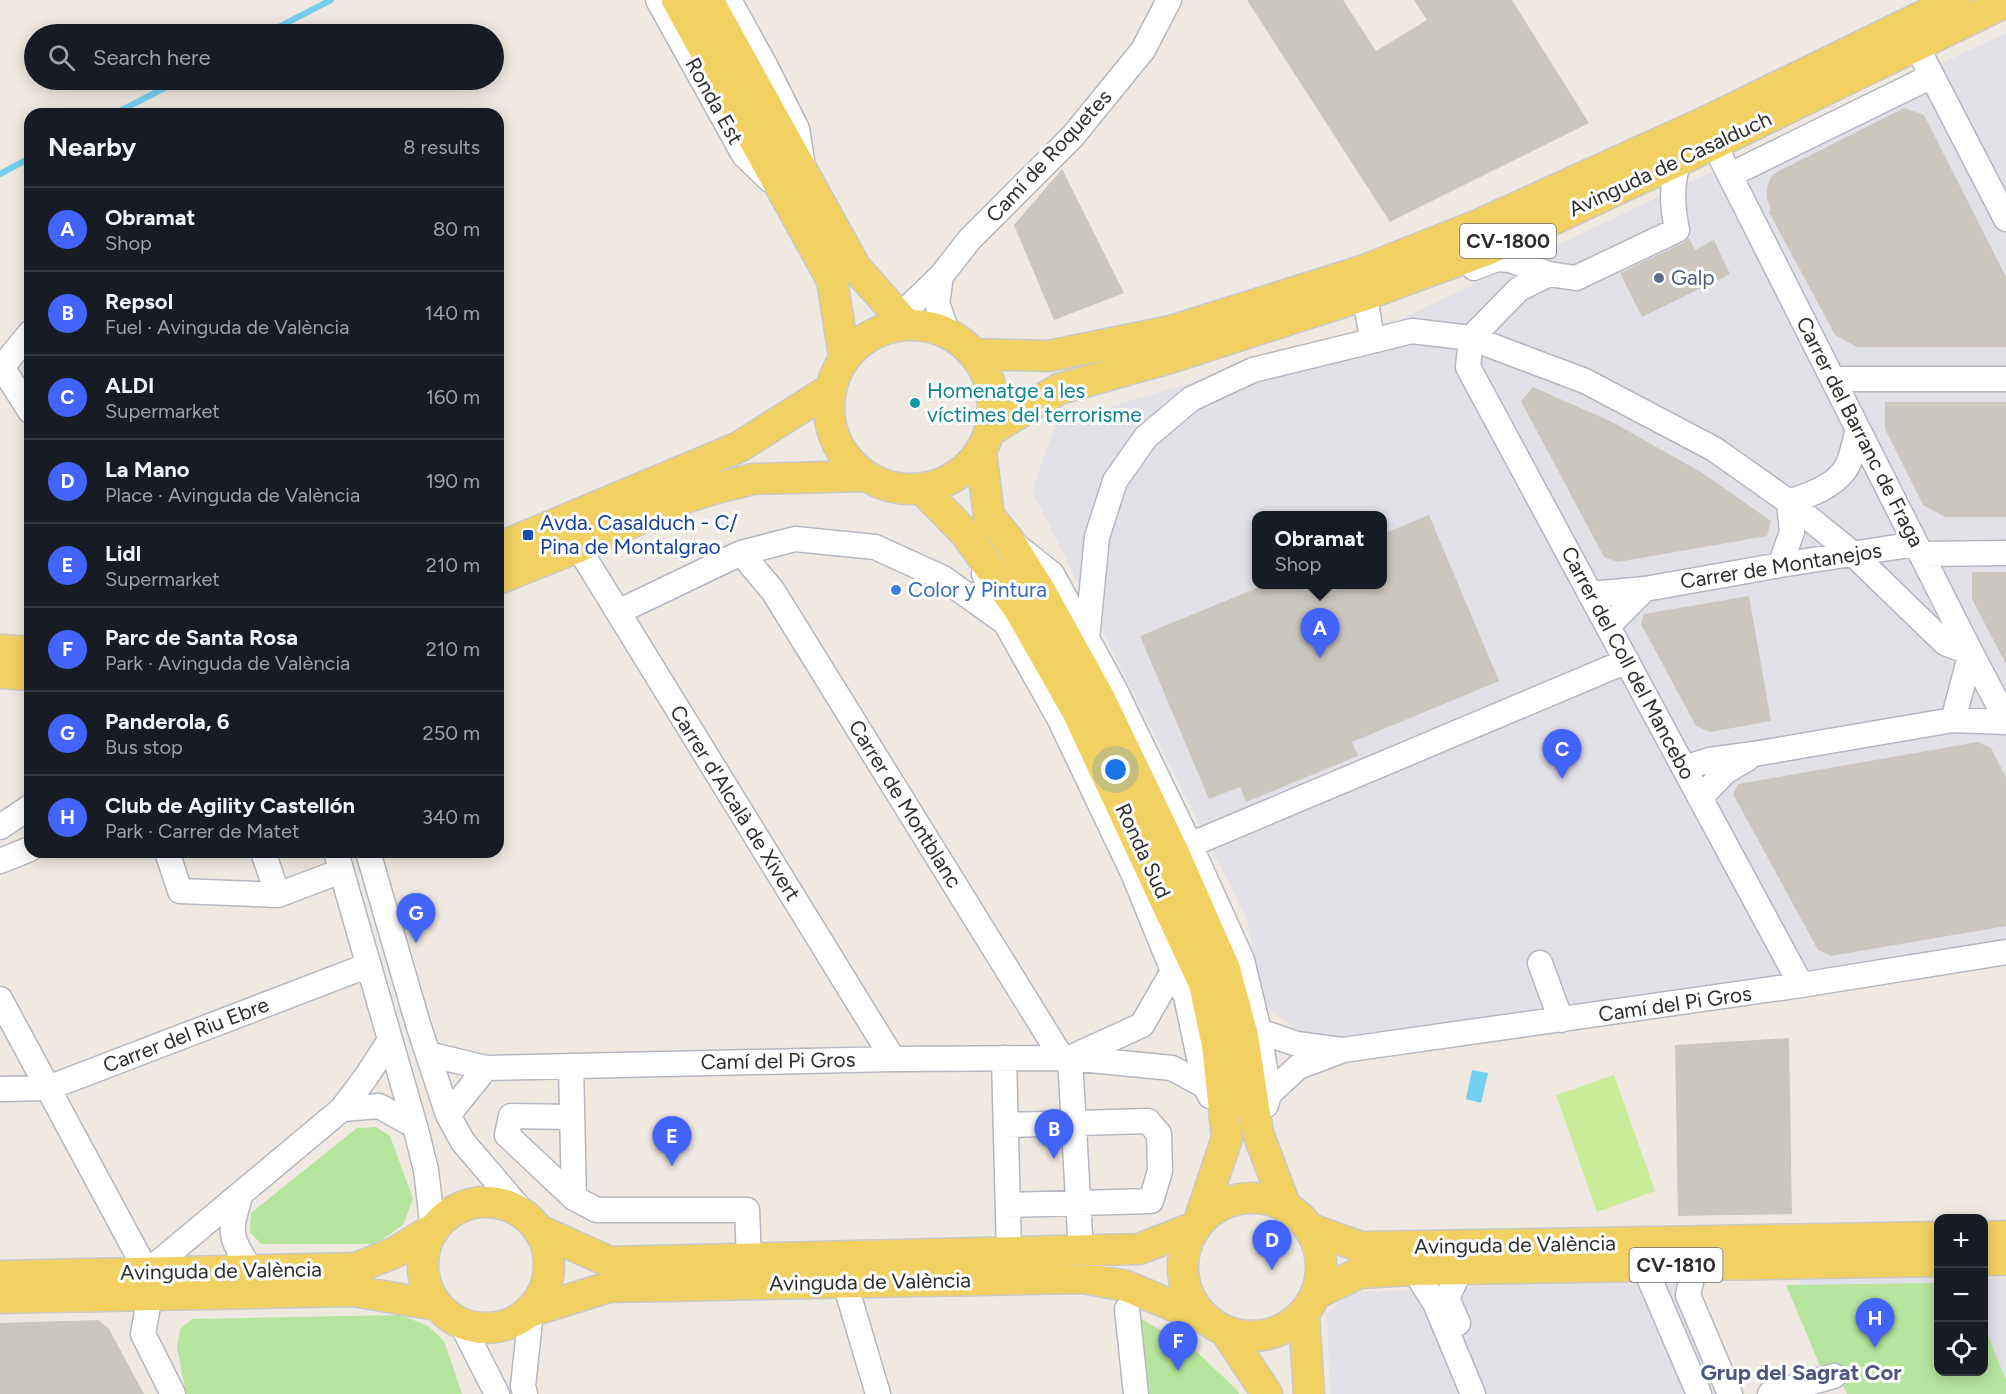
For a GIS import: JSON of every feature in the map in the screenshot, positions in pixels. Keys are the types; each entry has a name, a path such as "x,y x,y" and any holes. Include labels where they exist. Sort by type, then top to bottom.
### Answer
{"main road":[{"name":"Ronda Est","path":"677,0 794,183 856,268 907,324"},
{"name":"Ronda Est","path":"708,0 794,183 832,280 844,357"},
{"name":"Avinguda de Casalduch","path":"975,354 1049,356 1171,331 1362,271 1479,225 1669,139 1956,0"},
{"name":"Avinguda de Casalduch","path":"986,441 1059,389 1173,357 1368,294 1492,248 1714,144 2006,2"},
{"path":"907,324 947,332 975,354 993,392 986,441 957,476 922,489 896,489 865,476 841,452 829,423 829,390 844,357 874,332 907,324"},
{"path":"504,545 739,447 829,390"},
{"name":"Ronda Sud","path":"986,441 989,516 1008,539 1042,594 1100,699 1174,853 1225,969 1243,1036 1258,1133 1285,1205"},
{"path":"504,577 578,547 685,498 712,489 753,479 865,476"},
{"name":"Ronda Sud","path":"922,489 966,534 1020,611 1077,711 1204,984 1217,1045 1227,1138 1196,1225"},
{"path":"0,650 24,652"},
{"path":"0,673 24,675"},
{"path":"1267,1394 1187,1292 1182,1259 1196,1225 1224,1203 1255,1197 1285,1205 1299,1215 1311,1229 1322,1260 1311,1304 1309,1394"},
{"path":"489,1201 531,1221 550,1258 547,1287 531,1311 498,1328 462,1324 436,1305 424,1282 422,1257 433,1229 457,1207 489,1201"},
{"name":"Avinguda de València","path":"531,1221 610,1262 1009,1254 1139,1249 1196,1225"},
{"name":"Avinguda de València","path":"0,1298 148,1284 251,1270 356,1268 394,1253 433,1229"},
{"name":"Avinguda de València","path":"1311,1229 1361,1247 1934,1237"},
{"path":"1988,1236 2006,1236"},
{"path":"1988,1260 2006,1260"},
{"name":"Avinguda de València","path":"1311,1304 1359,1273 1461,1269 1934,1261"},
{"name":"Avinguda de València","path":"0,1276 353,1291 436,1305"},
{"name":"Avinguda de València","path":"531,1311 609,1287 1083,1278 1126,1286 1215,1325"},
{"path":"1215,1325 1254,1337 1281,1331 1311,1304"}],"street":[{"name":"Ronda Est","path":"658,0 744,155 794,183 797,129 729,0"},
{"name":"Camí de Roquetes","path":"907,324 912,304 941,276 970,239 1073,136 1143,50 1169,0"},
{"path":"1916,45 2006,219"},
{"name":"Avinguda de Casalduch","path":"1730,175 1932,76"},
{"name":"Carrer del Barranc de Fraga","path":"1714,144 2006,721"},
{"path":"1173,357 1367,309 1497,259 1510,260 1549,274 1576,278 1677,230 1672,178 1679,160"},
{"path":"1471,338 1519,289 1549,274"},
{"path":"941,276 937,303 947,332"},
{"path":"1367,309 1372,339"},
{"path":"1087,639 1097,537 1115,481 1146,437 1191,399 1253,370 1412,331 1471,338 1585,381 1714,449 1790,502 1852,554 1945,642 1971,653 1953,720"},
{"name":"Carrer del Coll del Mancebo","path":"1471,338 1468,367 1801,985"},
{"path":"24,340 2,366 24,401"},
{"path":"1833,379 2006,379"},
{"path":"1790,502 1831,484 1845,470 1858,429"},
{"path":"1780,565 1792,532 1790,502"},
{"path":"966,534 1005,622 1059,718 1133,873 1173,971 1186,996 1205,1086 1227,1138"},
{"path":"618,612 741,553 795,539 875,547 943,578 1005,622"},
{"name":"Ronda Sud","path":"1008,539 1052,574 1114,688 1190,845 1242,960 1259,1031 1269,1094 1258,1133"},
{"name":"Carrer d'Alcalà de Xivert","path":"578,547 893,1059"},
{"name":"Carrer de Montanejos","path":"1590,594 1646,589 1852,554 1918,549 2006,553"},
{"name":"Carrer de Montblanc","path":"741,553 773,591 1066,1058"},
{"path":"1608,626 1646,589"},
{"path":"1190,845 1627,661"},
{"path":"1684,768 1710,760 1953,720 2006,721"},
{"path":"1700,798 1725,772 1754,754"},
{"path":"0,827 24,811"},
{"path":"169,858 180,891 278,895 339,861 415,1126 426,1170 433,1229"},
{"path":"264,858 278,895"},
{"path":"370,858 448,1115 463,1142 531,1221"},
{"name":"Camí del Pi Gros","path":"1269,1094 1298,1067 1343,1050 1801,985 2006,952"},
{"path":"1540,963 1561,1020"},
{"name":"Carrer del Riu Ebre","path":"0,1089 48,1088 369,966"},
{"name":"Camí del Pi Gros","path":"1066,1058 1142,1025 1173,971"},
{"path":"0,999 148,1284 143,1334 173,1394"},
{"name":"Camí del Pi Gros","path":"1259,1031 1297,1044 1343,1050"},
{"path":"148,1284 240,1196 342,1109 390,1040"},
{"name":"Camí del Pi Gros","path":"428,1054 486,1068 893,1059 1066,1058 1172,1068 1205,1086"},
{"path":"1004,1058 1009,1254"},
{"path":"1066,1058 1073,1123 1081,1252"},
{"path":"571,1066 574,1198"},
{"path":"448,1115 486,1068"},
{"path":"342,1109 379,1106 415,1126"},
{"path":"572,1117 511,1116 507,1135 574,1198 597,1210 747,1210 749,1259"},
{"path":"1006,1125 1148,1121 1159,1134 1160,1171 1151,1201 1008,1205"},
{"path":"240,1196 232,1226 235,1244 251,1270"},
{"path":"1695,1265 1688,1295 1730,1394"},
{"path":"1644,1266 1699,1394"},
{"path":"1461,1269 1447,1298 1488,1394"},
{"path":"1414,1270 1435,1303 1473,1394"},
{"path":"845,1282 878,1394"},
{"path":"1127,1309 1136,1394"},
{"path":"525,1394 523,1386 531,1311"},
{"path":"462,1324 497,1394"},
{"path":"1770,1394 1834,1376"}],"shaded area":[{"path":"2006,33 2006,960 1318,1044 1264,1005 1247,919 1032,491 1056,423 1392,323"},
{"path":"1680,1277 1733,1394 1330,1394 1327,1313 1348,1293"},
{"path":"1798,1278 1934,1278 1934,1376 1988,1376 1988,1278 2006,1278 2006,1394 1855,1394"}],"green space":[{"path":"1614,1075 1655,1191 1597,1212 1556,1095"},
{"path":"376,1127 390,1136 413,1199 403,1225 376,1244 261,1244 250,1232 251,1213 357,1128"},
{"path":"1934,1283 1934,1376 1988,1376 1988,1336 2006,1380 2006,1394 1847,1394 1836,1368 1823,1373 1786,1285"},
{"path":"1133,1314 1197,1352 1239,1394 1142,1394"},
{"path":"401,1315 428,1326 444,1341 462,1394 186,1394 177,1347 180,1329 192,1319"}],"water":[{"path":"1472,1070 1488,1073 1481,1103 1466,1099"}],"building":[{"path":"1247,0 1343,0 1376,51 1427,20 1414,0 1512,0 1589,123 1390,222"},
{"path":"1904,108 1924,115 2006,277 2006,347 1857,347 1835,335 1769,212 1771,211 1767,198 1767,187 1771,177 1777,172"},
{"path":"1062,169 1124,293 1054,320 1014,225"},
{"path":"1689,238 1695,250 1714,240 1730,274 1642,317 1620,273"},
{"path":"1533,387 1612,422 1701,472 1771,521 1767,536 1618,562 1604,557 1521,401"},
{"path":"1885,402 2006,402 2006,517 1945,517 1923,505 1885,429"},
{"path":"1429,515 1499,681 1352,742 1358,756 1246,802 1240,787 1209,799 1140,636 1254,589 1387,589 1387,532"},
{"path":"1972,572 2006,572 2006,664 1972,599"},
{"path":"1749,596 1771,721 1710,732 1696,726 1641,624 1644,614"},
{"path":"1978,742 1991,748 2006,777 2006,926 1831,956 1818,950 1733,794 1738,784"},
{"path":"1789,1038 1792,1214 1678,1216 1675,1045"},
{"path":"98,1320 109,1329 144,1394 0,1394 0,1323"}],"waterway":[{"path":"284,24 331,0"},
{"path":"126,108 161,90"},
{"path":"0,174 24,161"}],"place":[{"name":"Galp","path":"1659,278"},
{"name":"Homenatge a les víctimes del terrorisme","path":"915,403"},
{"name":"Avda. Casalduch - C/ Pina de Montalgrao","path":"528,535"},
{"name":"Color y Pintura","path":"896,590"},
{"name":"Obramat","path":"1320,658"},
{"name":"ALDI","path":"1562,779"},
{"name":"Panderola, 6","path":"416,943"},
{"name":"Repsol","path":"1054,1159"},
{"name":"Lidl","path":"672,1166"},
{"name":"La Mano","path":"1272,1270"},
{"name":"Club de Agility Castellón","path":"1875,1348"},
{"name":"Parc de Santa Rosa","path":"1178,1371"}],"district":[{"name":"Grup del Sagrat Cor","path":"1801,1372"}]}
